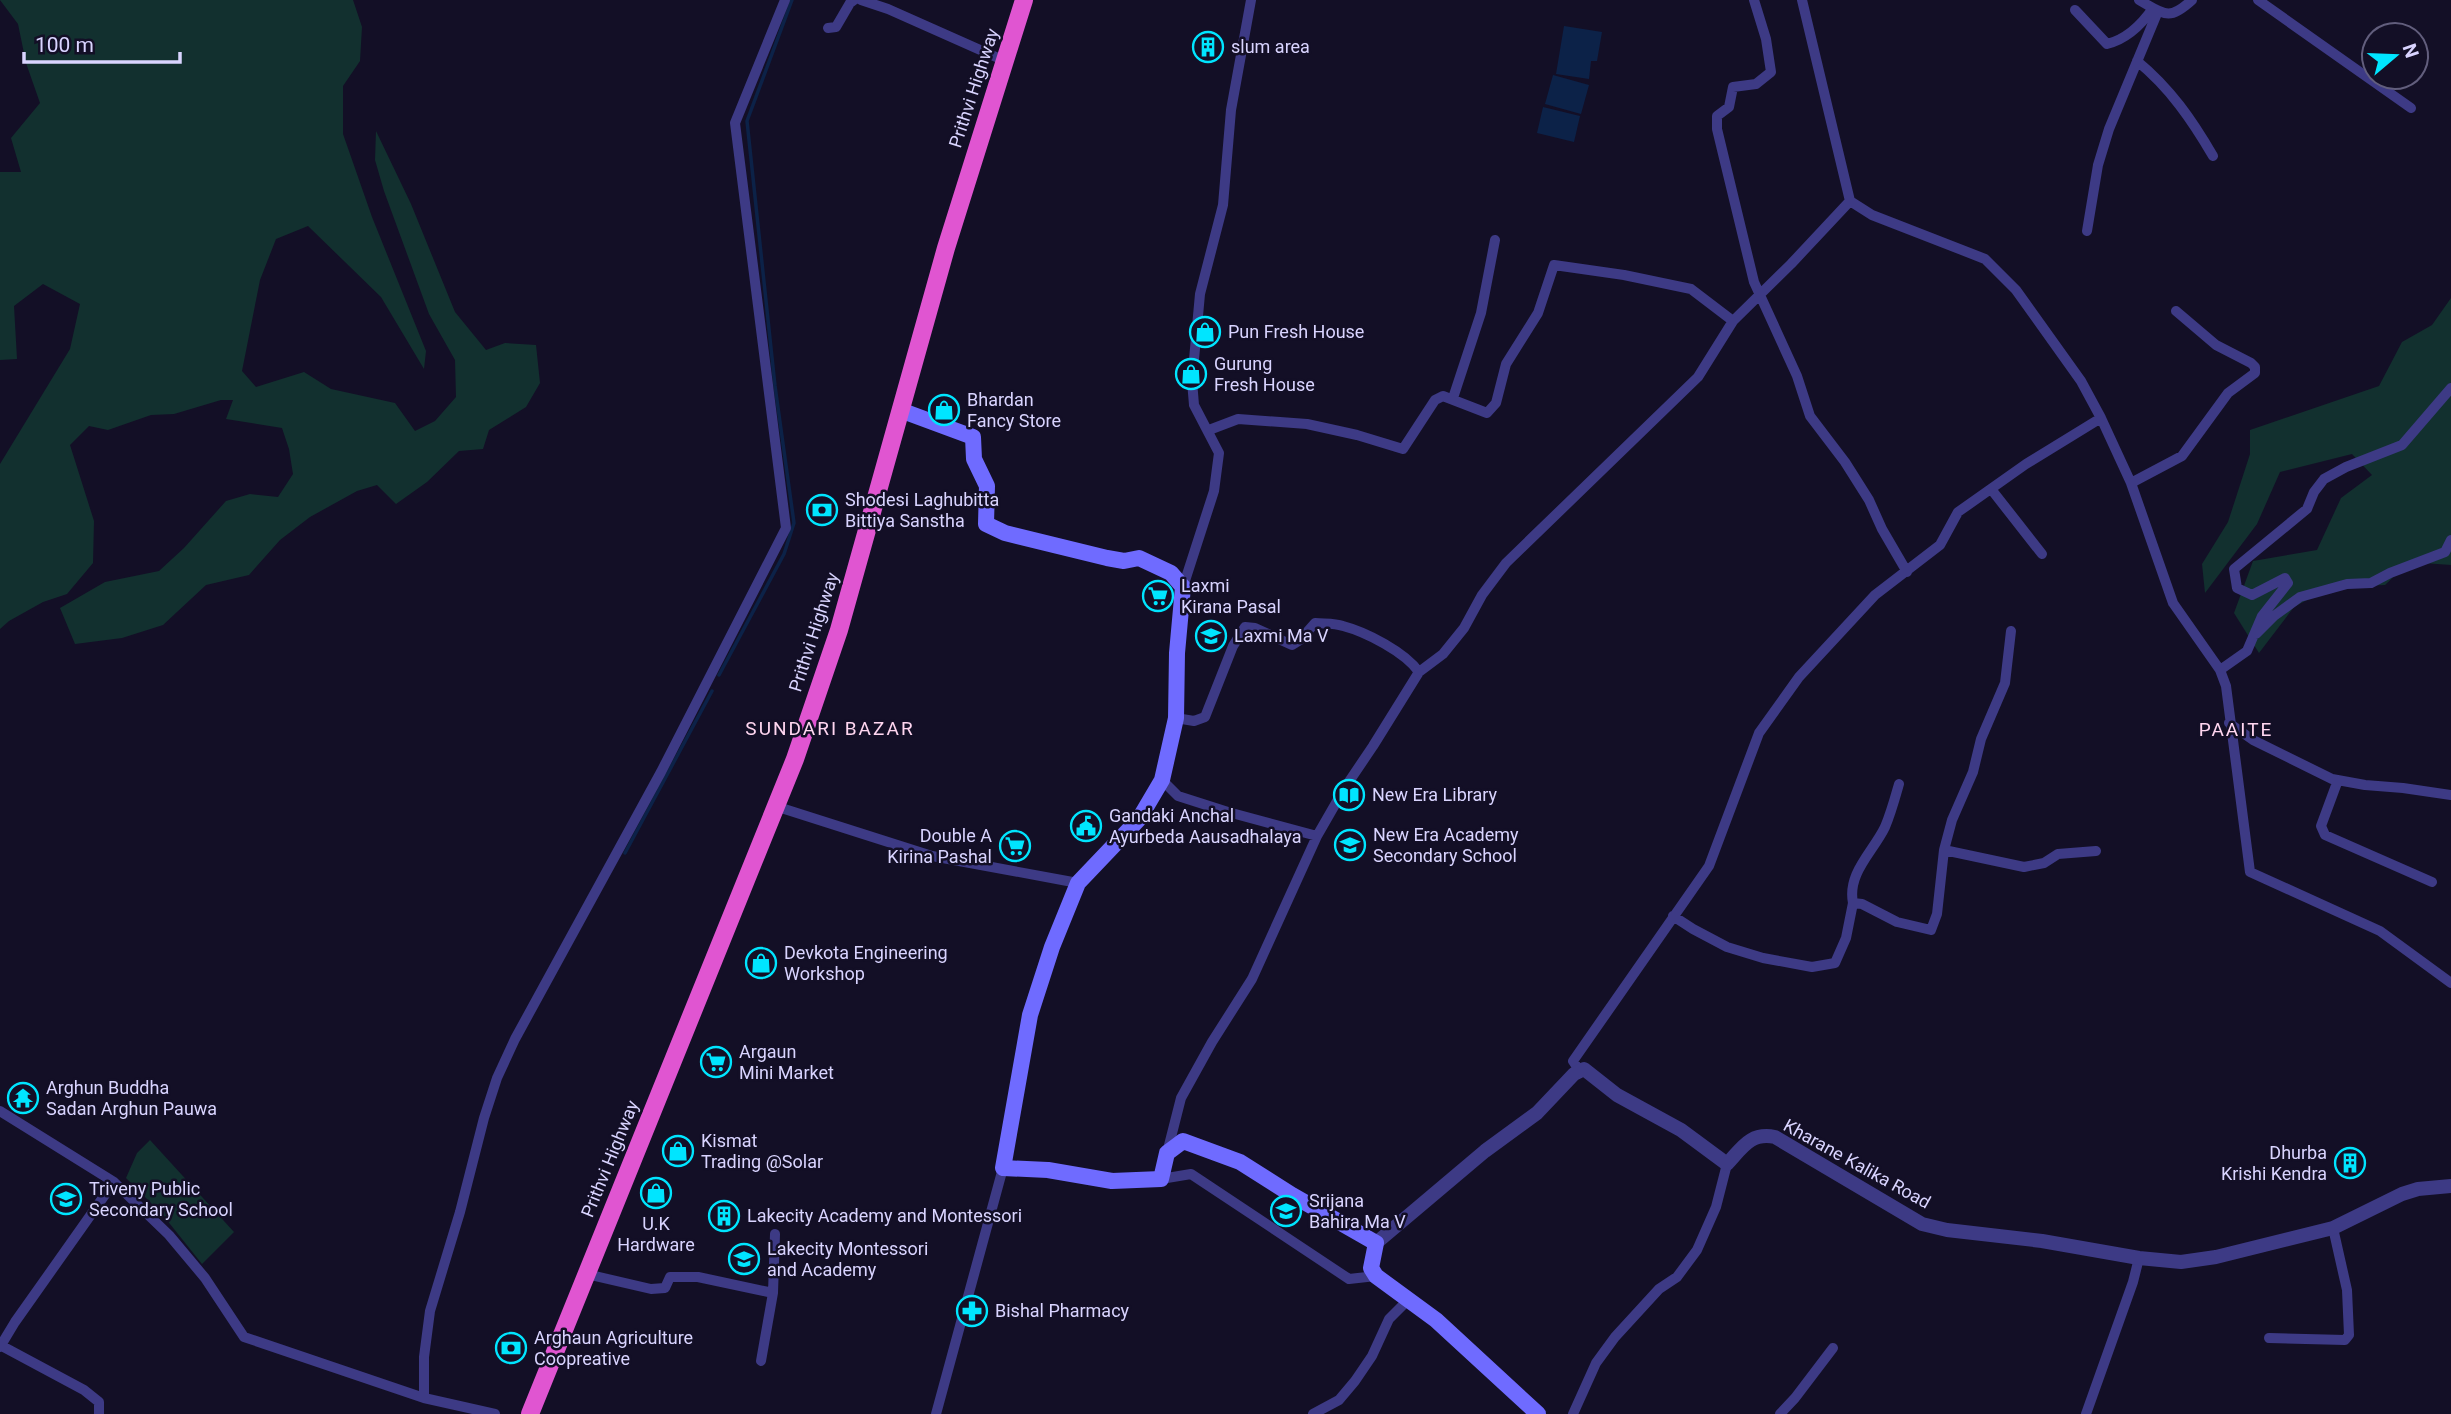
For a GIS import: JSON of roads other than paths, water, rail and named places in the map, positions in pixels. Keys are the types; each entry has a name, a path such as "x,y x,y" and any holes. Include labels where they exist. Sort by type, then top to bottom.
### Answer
{"highway":[{"name":"Prithvi Highway","path":"530,1414 795,759 839,630 953,225 1024,0"}],"main road":[{"path":"901,410 973,437 974,459 987,486 986,524 1004,533 1107,558 1125,561 1139,558 1171,573 1183,586 1177,653 1176,718 1162,780 1139,819 1077,883 1030,1015 1003,1168 1048,1170 1112,1181 1161,1179 1167,1153 1183,1141 1240,1162 1376,1242 1371,1268 1376,1276 1436,1320 1538,1414"}],"street":[{"path":"424,1398 424,1357 430,1311 497,1078 661,772 786,528 735,123 785,0"},
{"path":"828,28 836,27 854,0"},
{"path":"861,0 888,9 1005,61"},
{"path":"1183,586 1214,491 1219,453 1194,405 1192,381 1200,294 1223,205 1231,110 1251,0"},
{"path":"1754,0 1766,39 1771,72 1756,84 1733,87 1729,107 1717,116 1717,129 1754,282 1797,376 1810,416 1845,462 1869,500 1907,572"},
{"path":"1802,0 1850,201 1872,215 1985,259 2016,290 2081,381 2101,418 2131,483 2173,603 2220,670 2228,695 2229,723 2250,872 2311,902 2381,931 2451,984"},
{"path":"2139,0 2171,15 2179,13 2192,0"},
{"path":"2258,0 2411,108"},
{"path":"2075,10 2107,44 2131,33 2155,9"},
{"path":"2087,231 2098,165 2155,9"},
{"path":"2137,61 2177,100 2213,156"},
{"path":"1167,1153 1181,1098 1252,979 1317,836 1419,672 1443,654 1464,628 1482,595 1506,563 1698,377 1733,321 1850,201"},
{"path":"1453,398 1481,313 1495,240"},
{"path":"1209,430 1238,419 1307,424 1357,435 1403,450 1435,400 1443,396 1488,413 1496,403 1506,364 1538,313 1554,265 1624,275 1691,289 1733,321"},
{"path":"2131,483 2182,456 2228,393 2255,373 2255,367 2251,363 2216,345 2176,311"},
{"path":"2220,670 2247,651 2262,615 2288,583 2285,578 2252,595 2237,588 2234,569 2307,509 2314,492 2324,479 2346,467 2402,445 2451,388"},
{"path":"1579,1070 1573,1060 1709,866 1759,733 1798,677 1875,595 1940,545 1958,512 2026,464 2101,418"},
{"path":"1991,489 2042,554"},
{"path":"2254,636 2274,616 2300,597 2347,584 2371,583 2445,552 2451,540"},
{"path":"1176,718 1194,721 1205,717 1233,646 1245,627 1255,628 1292,645 1315,623 1341,625 1361,632 1400,654 1411,661 1419,672"},
{"path":"1853,903 1862,904 1897,922 1931,930 1937,914 1944,850 1952,820 1973,772 1981,739 2005,683 2011,631"},
{"path":"2229,723 2253,740 2338,780 2451,795"},
{"path":"1162,780 1178,796 1317,836"},
{"path":"2338,780 2321,826 2325,835 2432,882"},
{"path":"1673,916 1727,947 1763,958 1812,967 1835,963 1846,938 1853,903 1851,893 1854,876 1885,826 1899,784"},
{"path":"775,806 932,856 1077,883"},
{"path":"1944,850 2024,867 2044,863 2058,854 2096,851"},
{"path":"1376,1242 1537,1113 1579,1070 1584,1069 1630,1104 1681,1130 1727,1164 1716,1207 1697,1251 1677,1277 1659,1289 1596,1363 1573,1414"},
{"path":"0,1111 114,1182 170,1235 205,1278 244,1337 424,1398 495,1414"},
{"name":"Kharane Kalika Road","path":"1727,1164 1755,1137 1775,1137 1922,1224 1947,1230 2181,1262 2198,1261 2333,1228 2402,1194 2418,1189 2451,1186"},
{"path":"936,1414 1003,1168"},
{"path":"1161,1179 1191,1174 1349,1279 1376,1276"},
{"path":"99,1414 99,1402 84,1390 0,1346 114,1182"},
{"path":"2269,1338 2345,1339 2349,1335 2347,1290 2333,1228"},
{"path":"761,1361 772,1293 775,1234"},
{"path":"2087,1414 2140,1258"},
{"path":"586,1274 651,1289 665,1288 670,1277 698,1277 772,1293"},
{"path":"1313,1414 1339,1400 1372,1356 1389,1320 1407,1301"},
{"path":"1780,1414 1833,1348"}],"water":[{"path":"1564,26 1602,32 1597,61 1591,61 1589,79 1556,74"},
{"path":"1553,75 1589,85 1581,114 1545,104"},
{"path":"1543,107 1580,116 1574,142 1537,133"}],"waterway":[{"path":"719,675 784,554 794,523 775,386 747,121 792,0"},
{"path":"625,853 712,691"}],"place":[{"name":"slum area","path":"1208,47"},
{"name":"Pun Fresh House","path":"1205,332"},
{"name":"Gurung Fresh House","path":"1191,374"},
{"name":"Bhardan Fancy Store","path":"944,410"},
{"name":"Shodesi Laghubitta Bittiya Sanstha","path":"822,510"},
{"name":"Laxmi Kirana Pasal","path":"1158,596"},
{"name":"Laxmi Ma V","path":"1211,636"},
{"name":"New Era Library","path":"1349,795"},
{"name":"Gandaki Anchal Ayurbeda Aausadhalaya","path":"1086,826"},
{"name":"New Era Academy Secondary School","path":"1350,845"},
{"name":"Double A Kirina Pashal","path":"1015,846"},
{"name":"Devkota Engineering Workshop","path":"761,963"},
{"name":"Argaun Mini Market","path":"716,1062"},
{"name":"Arghun Buddha Sadan Arghun Pauwa","path":"23,1098"},
{"name":"Kismat Trading @Solar","path":"678,1151"},
{"name":"Dhurba Krishi Kendra","path":"2350,1163"},
{"name":"U.K Hardware","path":"656,1193"},
{"name":"Triveny Public Secondary School","path":"66,1199"},
{"name":"Srijana Bahira Ma V","path":"1286,1211"},
{"name":"Lakecity Academy and Montessori","path":"724,1216"},
{"name":"Lakecity Montessori and Academy","path":"744,1259"},
{"name":"Bishal Pharmacy","path":"972,1311"},
{"name":"Arghaun Agriculture Coopreative","path":"511,1348"}],"district":[{"name":"SUNDARI BAZAR","path":"830,728"},
{"name":"PAAITE","path":"2236,729"}]}
